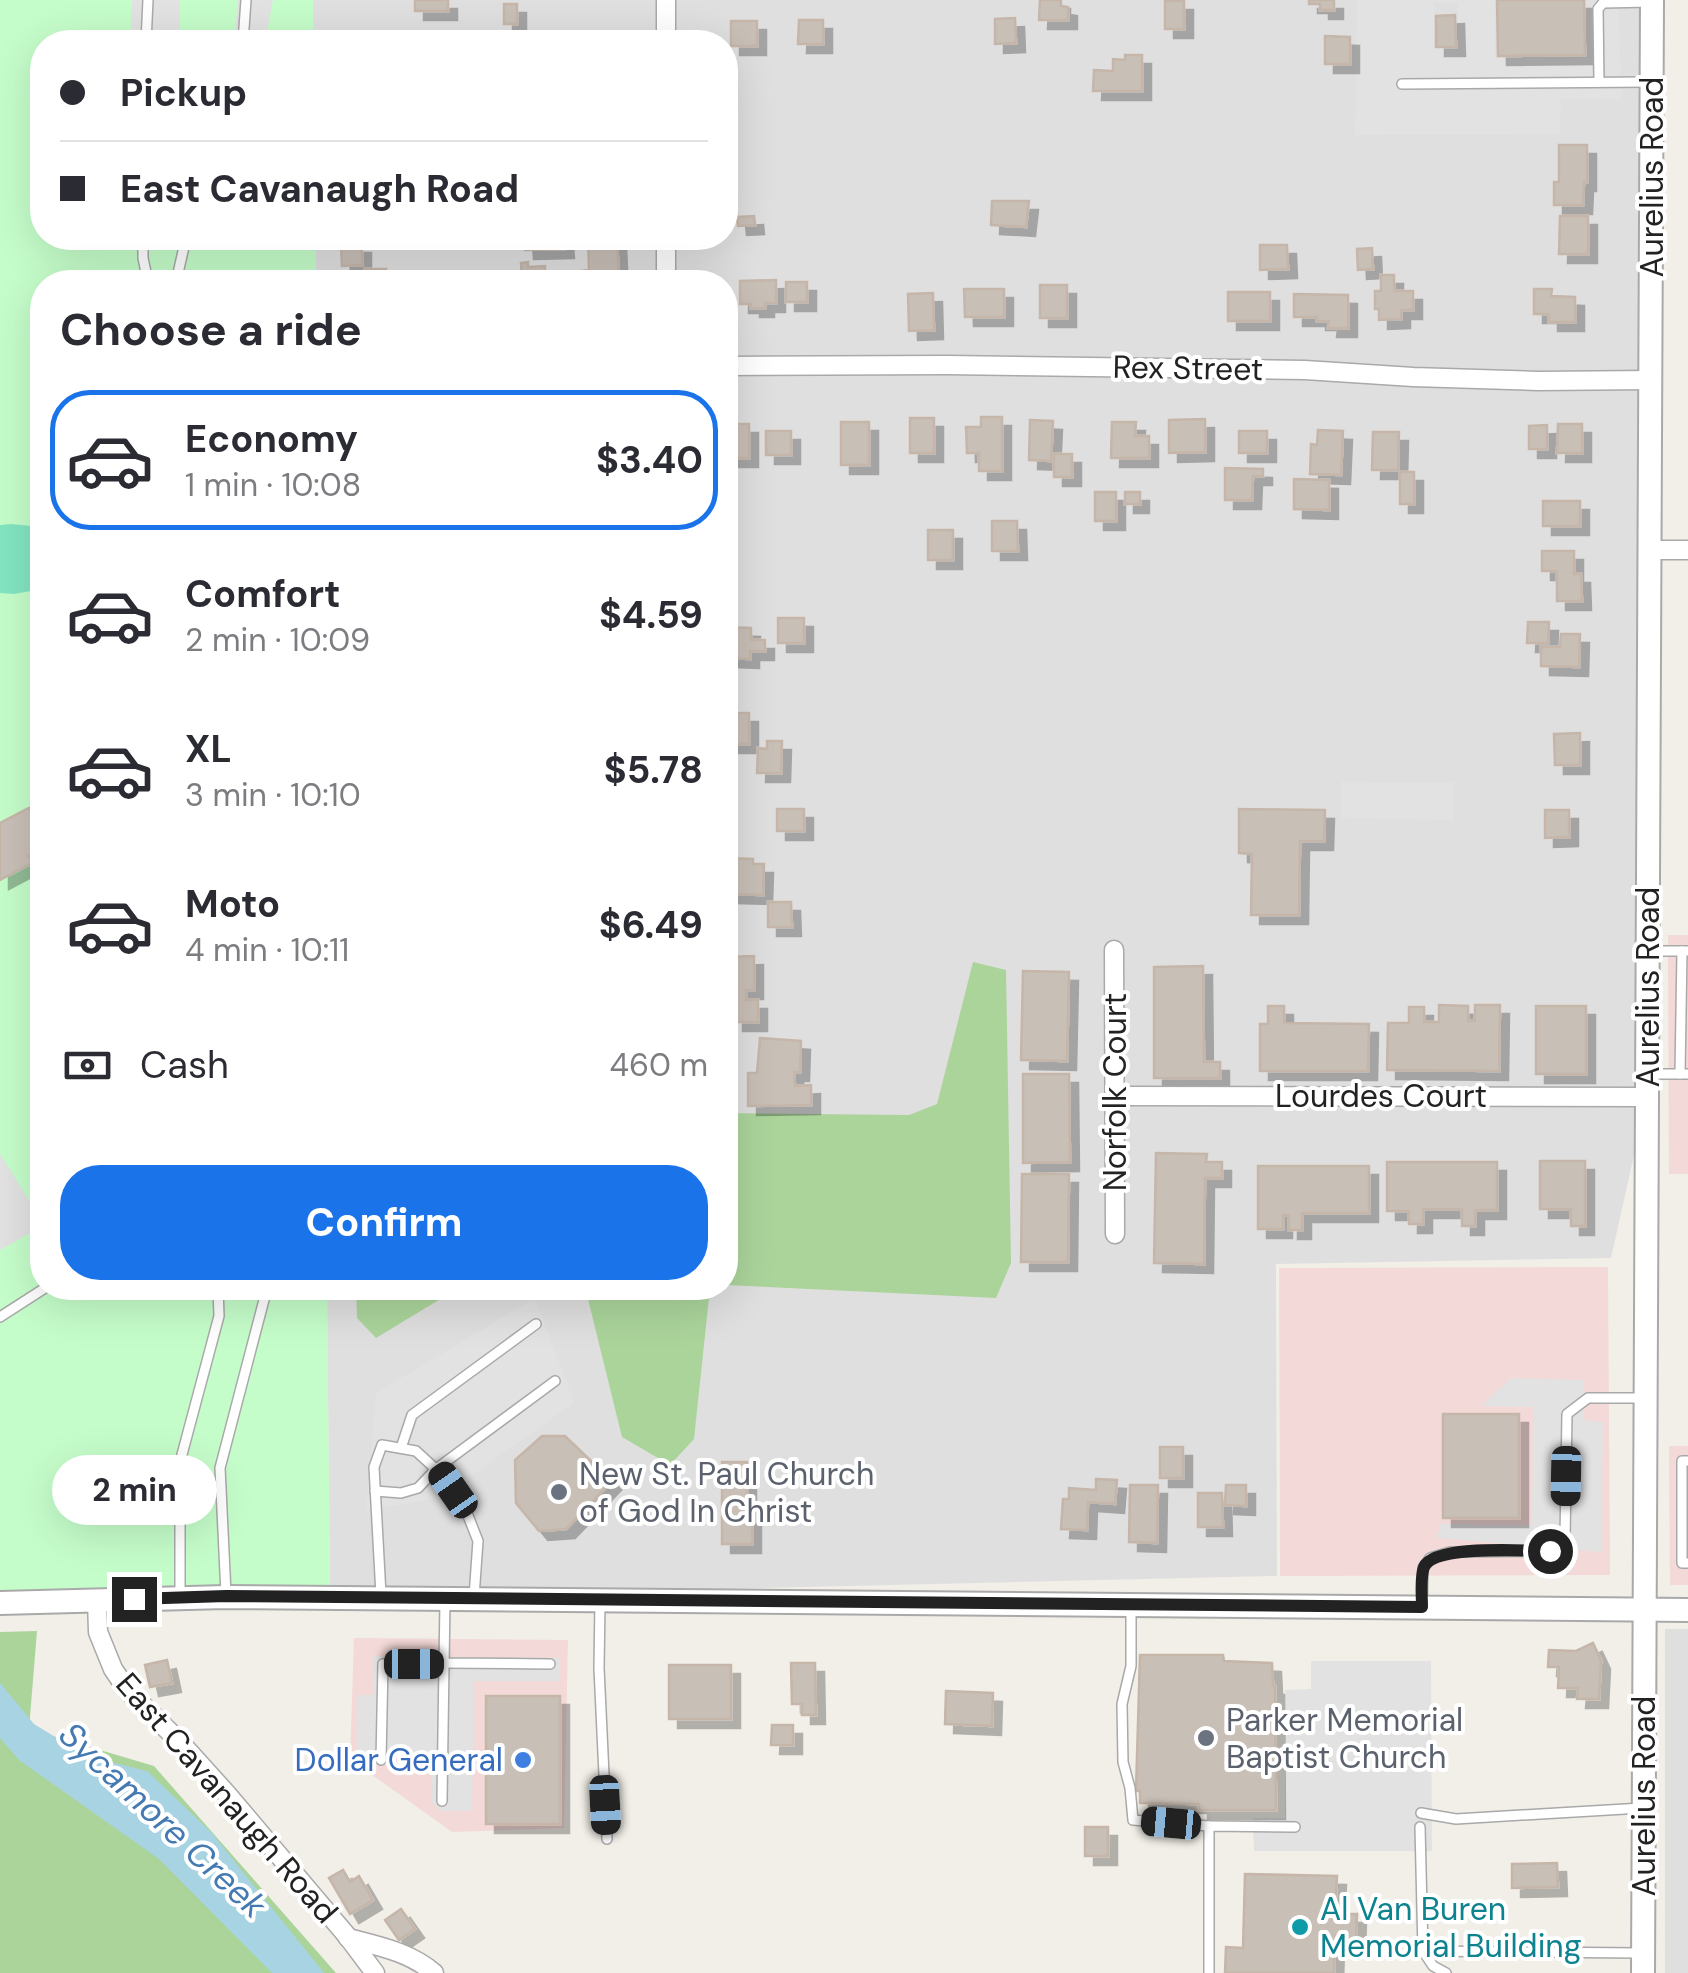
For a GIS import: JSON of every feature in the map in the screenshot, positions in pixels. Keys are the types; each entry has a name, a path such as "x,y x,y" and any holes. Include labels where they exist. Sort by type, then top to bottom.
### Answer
{"street":[{"path":"666,0 666,30"},
{"name":"Aurelius Road","path":"1643,1963 1652,1"},
{"name":"Rex Street","path":"738,366 1305,370 1413,378 1650,380"},
{"path":"1650,550 1688,550"},
{"name":"Norfolk Court","path":"1114,950 1115,1234"},
{"name":"Lourdes Court","path":"1116,1096 1647,1085"},
{"path":"0,1603 226,1596 1688,1610"},
{"name":"East Cavanaugh Road","path":"97,1600 98,1632 113,1669 128,1691 226,1794 375,1973"},
{"name":"East Cavanaugh Road","path":"348,1938 391,1950 434,1973"}],"lane":[{"path":"147,30 148,0"},
{"path":"244,30 246,0"},
{"path":"1599,82 1598,9 1603,3 1652,1"},
{"path":"1402,84 1652,82"},
{"path":"1647,1085 1684,1074 1685,951 1648,950"},
{"path":"0,1318 30,1298"},
{"path":"180,1596 180,1462 219,1316 218,1300"},
{"path":"226,1596 220,1468 264,1300"},
{"path":"400,1448 412,1414 536,1324"},
{"path":"376,1491 401,1493 418,1488 436,1469 555,1381"},
{"path":"1422,1607 1423,1568 1430,1558 1450,1552 1550,1551 1566,1539 1567,1414 1588,1398 1646,1398"},
{"path":"381,1598 374,1467 382,1445 416,1451 436,1469 465,1508 478,1541 474,1599"},
{"path":"1688,1460 1682,1460 1682,1562 1688,1563"},
{"path":"442,1801 445,1599"},
{"path":"600,1600 606,1839"},
{"path":"1131,1604 1131,1666 1122,1704 1123,1762 1133,1820 1295,1827"},
{"path":"381,1760 383,1664 550,1664"},
{"path":"1420,1813 1456,1820 1644,1808"},
{"path":"1209,1826 1209,1973"},
{"path":"1420,1828 1423,1951 1433,1966 1446,1973"},
{"path":"1423,1951 1643,1963"}],"shaded area":[{"path":"132,0 180,0 180,30 131,30"},
{"path":"238,0 273,0 267,30 235,30"},
{"path":"313,0 1648,0 1647,1097 1611,1258 1276,1264 1277,1576 330,1598 327,1300 738,1300 738,270 316,270 315,250 738,250 738,30 313,30"},
{"path":"1357,0 1495,0 1495,58 1568,59 1589,57 1591,0 1618,0 1622,99 1561,99 1560,134 1355,135","holes":["1434,3 1458,3 1458,48 1435,48"]},
{"path":"1341,782 1454,783 1454,820 1341,818"},
{"path":"1668,935 1688,935 1688,1174 1669,1174"},
{"path":"0,1154 30,1202 30,1233 0,1250"},
{"path":"1608,1267 1610,1575 1280,1576 1279,1268"},
{"path":"536,1300 574,1403 440,1498 366,1510 376,1393"},
{"path":"1511,1378 1584,1380 1584,1420 1603,1422 1601,1552 1437,1538 1440,1524 1532,1525 1533,1407 1481,1406"},
{"path":"1669,1446 1688,1446 1688,1585 1670,1585"},
{"path":"1665,1629 1688,1629 1688,1973 1665,1973"},
{"path":"354,1638 568,1640 564,1828 452,1832 350,1759"},
{"path":"374,1656 560,1658 560,1681 474,1681 472,1811 440,1811 432,1802 432,1755 357,1754 358,1695 374,1695"},
{"path":"1311,1661 1431,1661 1432,1851 1254,1851 1253,1818 1285,1818 1285,1690 1311,1689"}],"green space":[{"path":"0,0 313,0 313,30 30,30 30,250 315,250 316,270 30,270 30,1300 327,1300 330,1598 0,1599"},
{"path":"0,525 30,526 30,591 0,593"},
{"path":"973,962 1006,970 1011,1263 996,1298 738,1286 738,1113 909,1115 937,1104"},
{"path":"356,1300 439,1300 376,1338 357,1318"},
{"path":"588,1300 709,1300 694,1439 670,1465 622,1437"},
{"path":"37,1631 29,1729 154,1766 336,1973 0,1973 0,1632"}],"water":[{"name":"Sycamore Creek","path":"0,1683 34,1724 86,1756 147,1771 211,1832 324,1973 272,1973 159,1859 19,1760 0,1738"}],"building":[{"path":"415,0 448,0 448,11 415,11"},
{"path":"1040,0 1061,0 1061,6 1068,7 1068,20 1039,20"},
{"path":"1309,0 1334,0 1334,10 1320,10 1320,4 1309,4"},
{"path":"1497,0 1584,0 1585,55 1498,56"},
{"path":"1165,1 1184,1 1184,29 1165,29"},
{"path":"504,4 517,4 517,24 504,24"},
{"path":"1455,15 1456,47 1436,47 1436,16"},
{"path":"1015,18 1016,43 995,44 995,19"},
{"path":"799,20 823,20 823,44 798,44"},
{"path":"731,21 757,21 757,46 738,46 738,30 731,30"},
{"path":"1325,36 1350,37 1350,64 1325,64"},
{"path":"1125,55 1142,55 1142,91 1093,91 1094,70 1113,71 1113,59 1125,60"},
{"path":"1559,145 1587,145 1583,205 1554,205 1554,182 1559,182"},
{"path":"992,201 1029,201 1026,227 991,225"},
{"path":"754,216 755,225 738,226 738,217"},
{"path":"1560,216 1588,216 1588,254 1559,254"},
{"path":"1260,245 1287,245 1288,269 1260,270"},
{"path":"1372,248 1373,269 1358,270 1357,249"},
{"path":"341,250 362,250 362,265 342,266"},
{"path":"588,250 618,250 618,270 589,270"},
{"path":"528,262 528,267 545,266 545,270 521,270 521,263"},
{"path":"1381,275 1394,275 1394,291 1413,291 1413,310 1401,310 1401,319 1379,320 1375,291 1381,291"},
{"path":"776,280 776,303 765,303 765,308 740,304 740,281"},
{"path":"786,282 807,282 807,302 786,302"},
{"path":"1040,285 1067,285 1067,318 1040,318"},
{"path":"964,289 1004,289 1004,317 965,317"},
{"path":"1534,289 1552,289 1551,296 1575,297 1575,322 1549,322 1549,314 1534,314"},
{"path":"1228,292 1270,292 1270,321 1228,321"},
{"path":"933,293 934,330 909,331 908,294"},
{"path":"1294,294 1348,295 1348,328 1328,328 1329,321 1317,321 1317,317 1294,317"},
{"path":"981,417 1002,417 1002,471 979,471 979,453 967,453 966,427 981,427"},
{"path":"910,418 934,418 934,453 910,453"},
{"path":"1205,419 1205,452 1169,453 1169,420"},
{"path":"1030,420 1053,421 1051,461 1029,460"},
{"path":"841,422 869,422 869,465 841,465"},
{"path":"1112,422 1136,422 1135,436 1149,436 1149,458 1111,458"},
{"path":"738,424 749,424 749,458 738,458"},
{"path":"1558,424 1582,424 1582,453 1557,453"},
{"path":"1547,425 1547,449 1529,449 1529,426"},
{"path":"1318,430 1343,431 1341,475 1310,474 1311,444 1317,445"},
{"path":"766,431 791,431 791,455 766,455"},
{"path":"1239,431 1267,431 1267,453 1239,453"},
{"path":"1373,432 1399,432 1398,470 1372,470"},
{"path":"1054,454 1072,454 1072,477 1054,477"},
{"path":"1225,468 1263,469 1263,476 1253,476 1252,500 1225,500"},
{"path":"1400,472 1414,472 1414,504 1400,504"},
{"path":"1294,479 1329,480 1329,510 1294,509"},
{"path":"1095,492 1116,492 1116,521 1095,521"},
{"path":"1125,492 1140,492 1140,504 1125,504"},
{"path":"1543,501 1580,501 1580,526 1543,526"},
{"path":"992,521 1017,521 1018,551 992,551"},
{"path":"928,530 953,530 953,560 928,560"},
{"path":"1542,551 1574,551 1574,574 1581,574 1582,601 1557,601 1557,571 1542,571"},
{"path":"778,618 804,618 804,643 778,643"},
{"path":"1528,622 1549,622 1548,643 1527,643"},
{"path":"738,628 751,628 751,640 765,640 765,651 750,651 750,659 738,659"},
{"path":"1561,634 1580,634 1579,667 1541,666 1541,647 1560,647"},
{"path":"738,713 749,713 749,744 738,744"},
{"path":"1580,733 1580,765 1555,765 1554,734"},
{"path":"767,741 782,741 781,773 757,773 758,748 767,749"},
{"path":"777,809 804,809 804,831 777,831"},
{"path":"1239,809 1325,810 1324,841 1300,841 1299,915 1251,915 1252,854 1239,853"},
{"path":"30,810 30,864 0,880 0,823"},
{"path":"1545,810 1569,810 1569,837 1545,838"},
{"path":"738,858 764,864 763,895 738,894"},
{"path":"768,902 791,902 792,927 768,927"},
{"path":"754,956 754,990 746,990 746,1000 758,1000 758,1022 738,1022 738,957"},
{"path":"1203,966 1204,1062 1220,1062 1220,1078 1154,1078 1154,967"},
{"path":"1023,971 1069,972 1067,1061 1021,1060"},
{"path":"1439,1005 1468,1006 1468,1021 1475,1021 1475,1005 1500,1005 1499,1071 1387,1070 1388,1023 1409,1023 1409,1007 1424,1007 1424,1022 1439,1022"},
{"path":"1268,1006 1284,1006 1284,1023 1369,1024 1368,1071 1260,1071 1260,1024 1268,1024"},
{"path":"1536,1006 1586,1006 1586,1074 1536,1074"},
{"path":"760,1038 801,1041 800,1072 794,1072 795,1086 811,1085 811,1105 748,1106 748,1073 757,1073"},
{"path":"1023,1074 1069,1074 1070,1162 1023,1163"},
{"path":"1156,1153 1207,1154 1206,1162 1222,1162 1222,1178 1205,1178 1204,1264 1154,1263"},
{"path":"1540,1161 1585,1161 1585,1226 1571,1226 1571,1209 1540,1209"},
{"path":"1387,1162 1497,1162 1497,1210 1475,1210 1475,1226 1462,1226 1462,1209 1423,1209 1423,1224 1409,1224 1409,1211 1387,1211"},
{"path":"1258,1166 1369,1166 1369,1213 1302,1213 1302,1230 1289,1230 1289,1215 1283,1215 1283,1229 1258,1229"},
{"path":"1022,1174 1069,1174 1068,1262 1021,1262"},
{"path":"1443,1414 1519,1414 1519,1518 1443,1518"},
{"name":"New St. Paul Church of God In Christ","path":"542,1436 565,1436 612,1481 566,1529 539,1531 516,1503 515,1460"},
{"path":"1160,1447 1183,1447 1183,1478 1160,1478"},
{"path":"722,1462 747,1462 747,1518 752,1518 752,1544 722,1544"},
{"path":"1096,1479 1117,1480 1115,1504 1088,1502 1087,1530 1061,1529 1063,1499 1069,1499 1069,1488 1096,1490"},
{"path":"1130,1485 1158,1485 1157,1543 1129,1542"},
{"path":"1226,1485 1246,1485 1246,1506 1225,1505"},
{"path":"1198,1493 1222,1493 1223,1527 1198,1527"},
{"path":"1593,1643 1601,1660 1599,1699 1577,1699 1578,1688 1558,1688 1559,1667 1548,1667 1549,1650 1576,1651"},
{"name":"Parker Memorial Baptist Church","path":"1140,1655 1223,1655 1224,1661 1272,1663 1276,1810 1199,1810 1199,1804 1140,1803 1140,1791 1136,1791"},
{"path":"167,1660 172,1683 150,1687 145,1665"},
{"path":"791,1663 815,1663 816,1715 802,1715 802,1704 792,1704"},
{"path":"669,1665 731,1665 731,1719 669,1719"},
{"path":"946,1691 993,1693 992,1726 945,1724"},
{"name":"Dollar General","path":"486,1696 560,1696 560,1824 486,1824"},
{"path":"772,1725 793,1725 793,1745 771,1745"},
{"path":"1085,1827 1108,1827 1108,1856 1085,1856"},
{"path":"1557,1863 1558,1887 1512,1888 1512,1864"},
{"path":"343,1870 350,1882 359,1876 373,1900 350,1914 329,1878"},
{"name":"Al Van Buren Memorial Building","path":"1245,1874 1337,1876 1335,1914 1357,1914 1356,1941 1335,1940 1334,1973 1225,1973 1226,1947 1243,1948"},
{"path":"401,1909 415,1929 399,1940 385,1920"}],"place":[{"name":"New St. Paul Church of God In Christ","path":"559,1492"},
{"name":"Parker Memorial Baptist Church","path":"1206,1738"},
{"name":"Dollar General","path":"523,1760"},
{"name":"Al Van Buren Memorial Building","path":"1300,1927"}],"route":[{"path":"134,1599 226,1596 1422,1607 1423,1568 1430,1558 1450,1552 1550,1551"}]}
